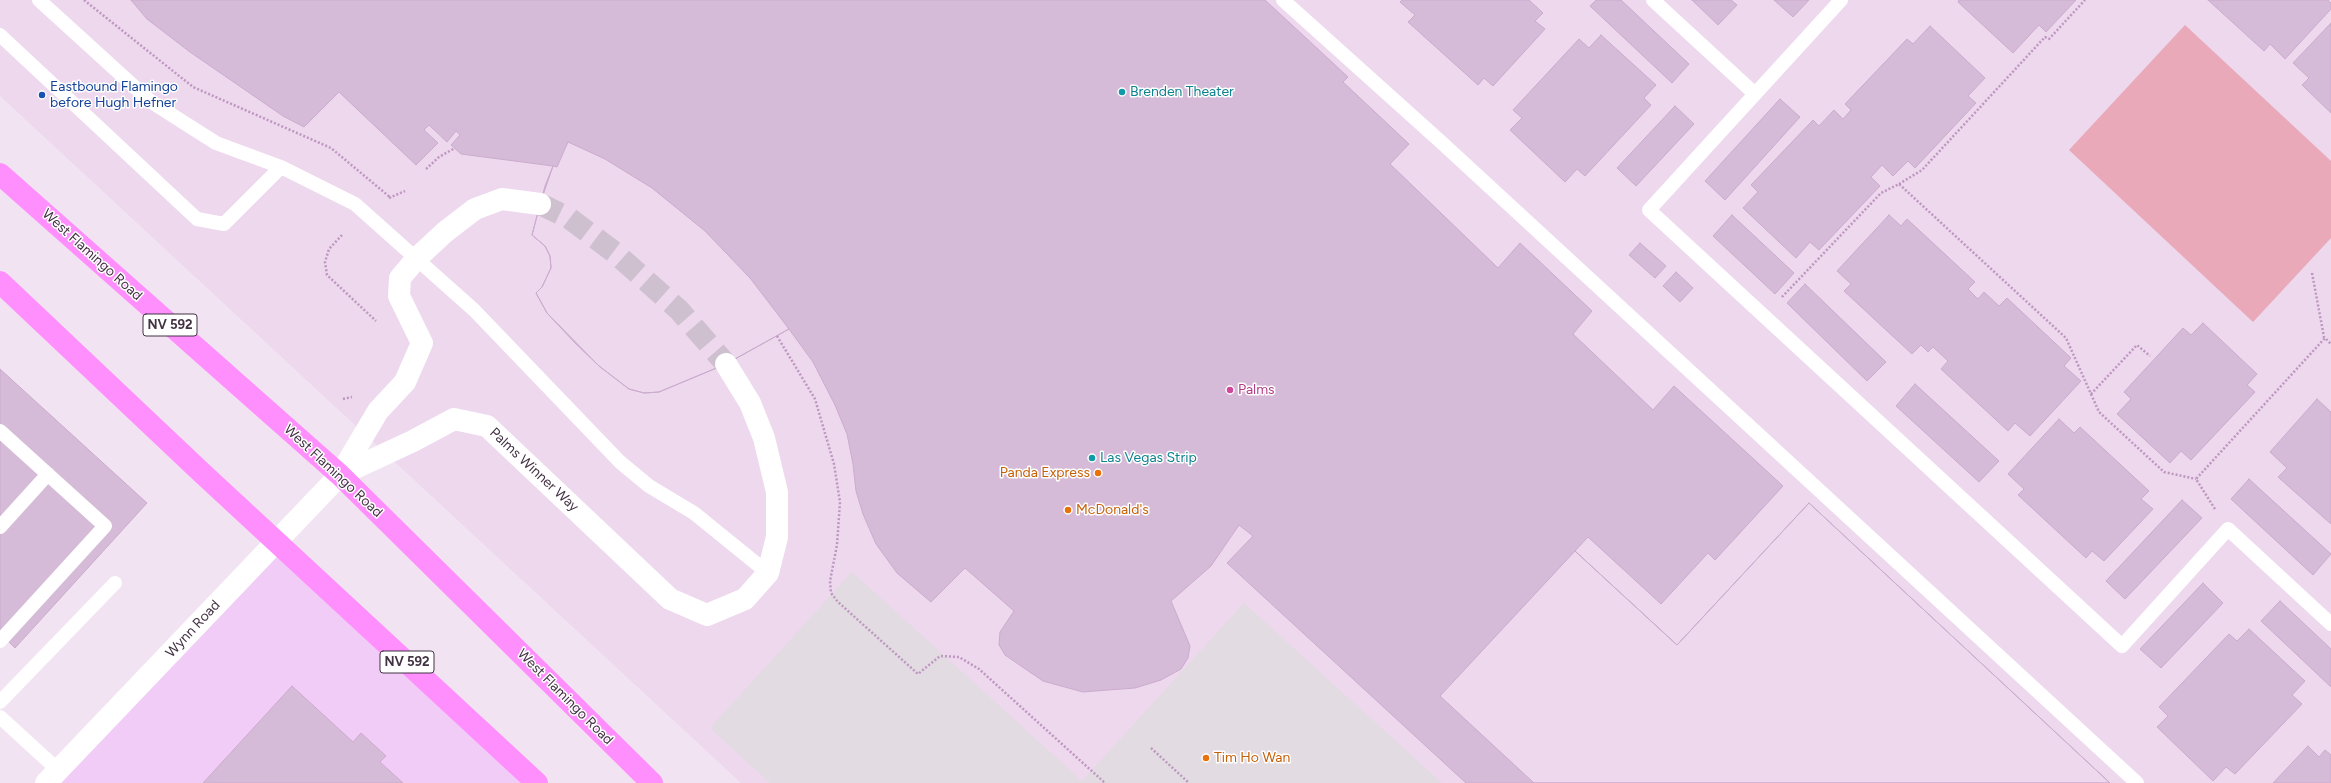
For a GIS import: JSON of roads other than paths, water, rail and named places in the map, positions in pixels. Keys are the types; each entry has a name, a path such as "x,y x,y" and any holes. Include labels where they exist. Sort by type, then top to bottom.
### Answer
{"main road":[{"name":"West Flamingo Road","path":"0,174 340,476 652,783"},
{"name":"NV 592","path":"0,282 276,541 538,783"}],"street":[{"path":"340,476 378,411 404,382 422,343 399,296 400,278 417,258 445,232 475,209 502,199 540,204"},
{"name":"Palms Winner Way","path":"340,476 413,441 454,419 487,426 670,599 707,615 745,599 768,573 778,537 777,492 764,438 750,403 726,364"},
{"name":"Wynn Road","path":"52,777 276,541 340,476"}],"lane":[{"path":"39,0 150,101 216,143 281,167 355,204 474,310 620,462 648,486 694,513 768,573"},
{"path":"1283,0 1447,148 2137,783"},
{"path":"1653,0 1755,94"},
{"path":"1841,0 1650,210 2122,646 2228,529 2331,624"},
{"path":"0,35 197,219 224,224 281,167"},
{"path":"0,431 105,526 0,641"},
{"path":"0,527 48,474"},
{"path":"0,702 114,583"},
{"path":"0,717 52,777"}],"tunnel":[{"path":"540,204 569,218 614,252 679,310 726,364"}],"place":[{"name":"Brenden Theater","path":"1122,92"},
{"name":"Eastbound Flamingo before Hugh Hefner","path":"42,95"},
{"name":"Palms","path":"1230,390"},
{"name":"Las Vegas Strip","path":"1092,458"},
{"name":"Panda Express","path":"1098,473"},
{"name":"McDonald's","path":"1068,510"},
{"name":"Tim Ho Wan","path":"1206,758"}]}
